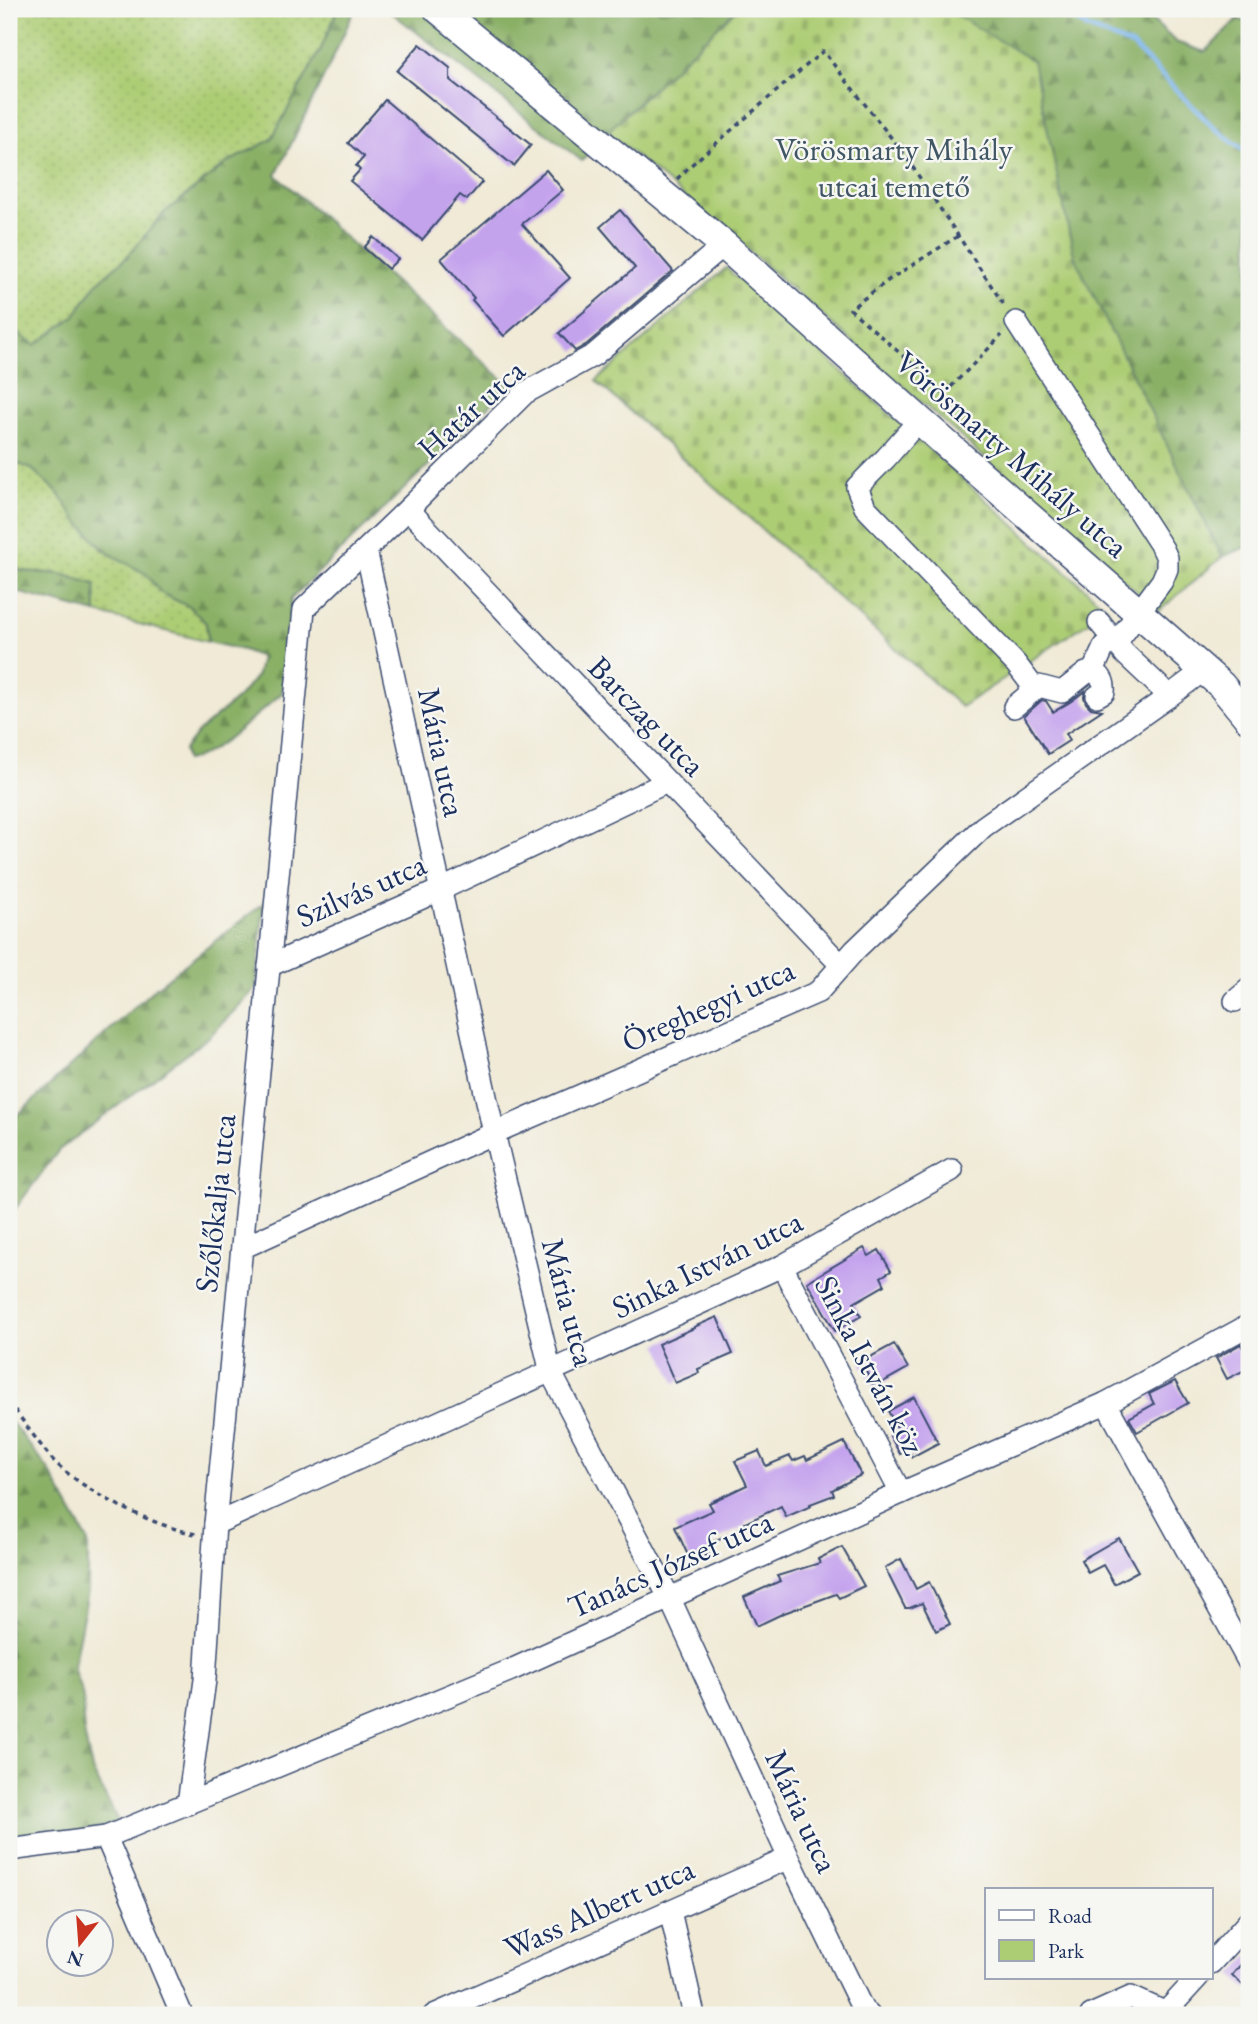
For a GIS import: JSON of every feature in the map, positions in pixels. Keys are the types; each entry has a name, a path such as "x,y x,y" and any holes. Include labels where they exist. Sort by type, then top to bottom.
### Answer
{"main road":[{"name":"Vörösmarty Mihály utca","path":"438,9 724,245 1221,685 1249,719"}],"street":[{"name":"Határ utca","path":"303,608 526,393 594,355 724,245"},
{"path":"1012,317 1167,558 1167,569 1162,581 1122,635 1104,647 1093,671 1062,692 1038,686 1014,708"},
{"path":"919,420 857,487 865,507 1016,664 1035,689"},
{"name":"Barczag utca","path":"408,509 841,965"},
{"name":"Mária utca","path":"366,550 494,1133 551,1373 670,1600 789,1858 863,2010 869,2015"},
{"name":"Szőlőkalja utca","path":"188,1804 205,1680 215,1531 303,608"},
{"path":"1098,622 1168,697"},
{"name":"Öreghegyi utca","path":"242,1248 494,1133 818,992 841,965 983,827 1204,670"},
{"path":"1093,671 1100,675 1105,684 1104,692 1097,696"},
{"name":"Szilvás utca","path":"269,966 440,890 667,782"},
{"name":"Sinka István utca","path":"215,1531 782,1266 952,1170"},
{"name":"Sinka István köz","path":"782,1266 901,1493"},
{"name":"Tanács József utca","path":"9,1850 106,1837 511,1670 1106,1403 1249,1325"},
{"path":"1106,1403 1249,1663"},
{"path":"106,1837 182,2015"},
{"name":"Wass Albert utca","path":"434,2015 789,1858"},
{"path":"670,1911 694,2015"},
{"path":"1212,1962 1249,1922"},
{"path":"1091,2015 1131,1997 1168,2014 1196,1979"}],"path":[{"path":"664,193 690,166 823,51 904,154 1012,317 942,396 928,378 850,309 890,279 958,236"},
{"path":"9,1402 52,1458 86,1487 138,1514 179,1531 215,1531"}],"green space":[{"path":"9,9 336,9 321,49 271,140 228,162 164,213 127,257 98,282 74,317 35,346 9,327"},
{"path":"336,9 355,9 276,175 510,386 291,599 282,693 223,742 186,761 184,750 198,732 239,697 257,675 261,657 208,642 206,623 190,607 161,593 146,574 105,551 75,518 57,492 32,469 9,460 9,327 35,345 74,317 98,282 127,257 164,213 228,162 271,140 321,49"},
{"path":"387,9 737,9 607,132 582,161"},
{"name":"Vörösmarty Mihály utcai temető","path":"737,9 946,9 1033,61 1074,256 1222,557 1159,611 740,243 607,132"},
{"path":"946,9 1154,9 1150,18 1176,42 1205,52 1238,19 1249,23 1249,546 1222,557 1074,256 1033,62"},
{"name":"Vörösmarty Mihály utcai temető","path":"726,268 1108,609 961,707 596,381"},
{"path":"9,460 32,469 57,492 75,518 105,551 146,574 161,593 190,607 206,623 208,642 96,613 95,584 61,574 22,571 9,565"},
{"path":"9,565 22,571 61,574 95,584 96,613 9,590"},
{"path":"264,903 256,988 210,1036 59,1150 9,1217 9,1123 154,989"},
{"path":"9,1419 48,1469 88,1541 88,1591 73,1667 83,1697 84,1733 92,1770 119,1823 9,1851"}],"building":[{"path":"420,44 450,68 450,80 531,145 514,166 397,71"},
{"path":"385,100 482,182 467,200 460,195 422,240 350,181 360,170 356,166 364,157 348,143"},
{"path":"546,170 563,190 522,224 570,278 504,336 441,259"},
{"path":"620,210 673,271 587,344 575,351 559,333 635,268 600,227"},
{"path":"373,237 398,259 388,269 364,248"},
{"path":"1085,691 1086,703 1091,708 1102,710 1066,734 1070,740 1048,754 1024,716 1042,700 1046,701 1053,712"},
{"path":"864,1248 869,1256 879,1250 891,1271 881,1277 885,1285 854,1303 861,1316 835,1331 807,1282"},
{"path":"717,1317 733,1354 698,1369 699,1373 675,1383 658,1344"},
{"path":"894,1344 908,1368 874,1387 861,1362"},
{"path":"1241,1344 1249,1360 1249,1368 1227,1379 1216,1358"},
{"path":"1175,1381 1188,1403 1137,1432 1129,1418 1154,1404 1149,1394"},
{"path":"914,1397 938,1443 912,1457 908,1449 900,1454 890,1436 899,1431 888,1411"},
{"path":"844,1442 861,1475 832,1490 834,1495 786,1517 781,1506 745,1523 746,1526 710,1543 714,1552 691,1562 675,1527 713,1510 709,1503 747,1485 735,1461 759,1451 766,1466 790,1456 793,1461 805,1456 807,1460"},
{"path":"1119,1538 1138,1571 1114,1584 1103,1565 1088,1573 1081,1560"},
{"path":"842,1547 864,1586 839,1598 836,1594 784,1613 757,1626 744,1597 780,1581 777,1576 820,1563 818,1559"},
{"path":"901,1559 916,1589 929,1582 950,1624 936,1631 922,1603 905,1608 885,1568"},
{"path":"1249,1955 1249,1991 1232,1975"}],"waterway":[{"path":"1059,9 1088,28 1133,46 1214,128 1249,154"}]}
